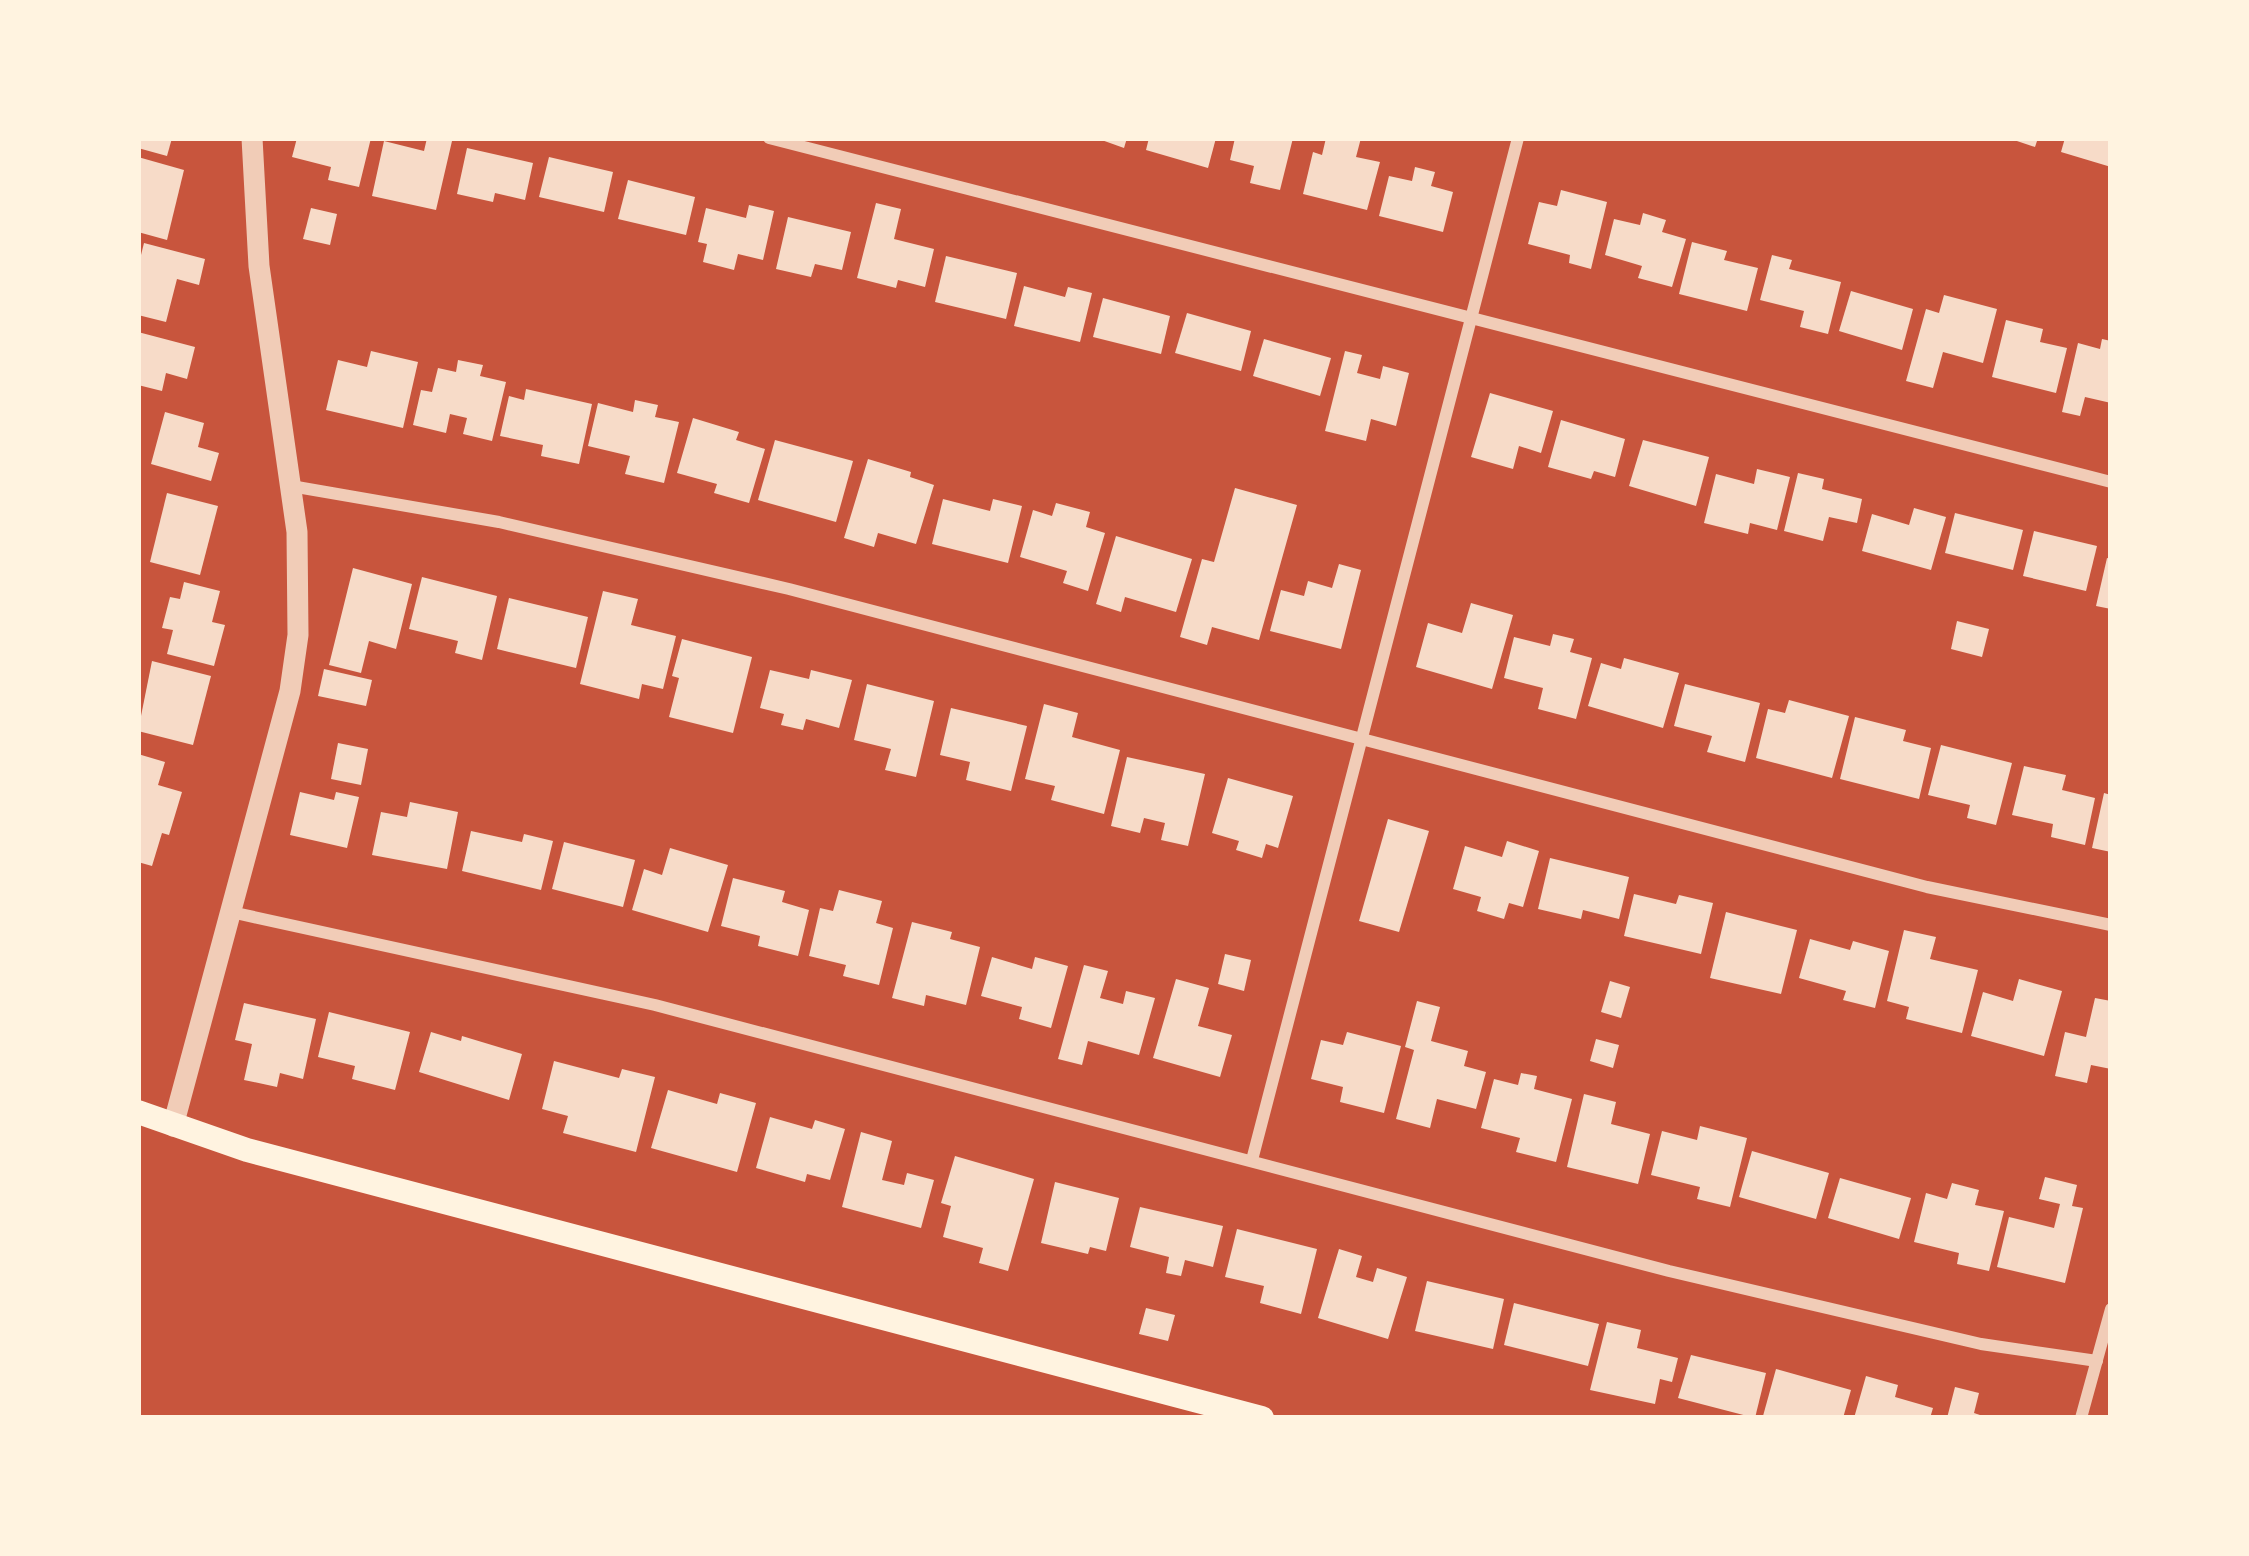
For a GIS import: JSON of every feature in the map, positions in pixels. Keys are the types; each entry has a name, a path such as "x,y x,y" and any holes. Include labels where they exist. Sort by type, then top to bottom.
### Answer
{"main road":[{"path":"138,1112 247,1150 1262,1418"}],"street":[{"path":"173,1126 290,691 298,634 300,580 260,266 252,138"},
{"path":"770,138 2111,482"},
{"path":"1252,1160 1518,138"},
{"path":"290,486 499,523 789,589 1927,886 2111,925"},
{"path":"230,912 656,1005 1681,1274 1981,1344 2097,1361"},
{"path":"2081,1418 2111,1309"}],"building":[{"path":"138,138 172,138 167,156 138,148"},
{"path":"297,138 371,138 359,187 328,180 331,167 292,157"},
{"path":"427,138 452,141 436,210 372,196 384,141 424,151"},
{"path":"1096,138 1127,138 1124,148"},
{"path":"1149,138 1216,138 1208,168 1146,150"},
{"path":"1235,138 1293,138 1280,190 1250,183 1254,166 1230,160"},
{"path":"1326,138 1361,138 1356,157 1380,162 1367,210 1303,194 1313,152 1322,155"},
{"path":"2008,138 2038,138 2035,147"},
{"path":"2065,138 2111,138 2111,167 2061,152"},
{"path":"467,148 533,163 525,200 495,193 493,202 457,194"},
{"path":"138,157 184,170 167,240 138,232"},
{"path":"549,157 613,172 604,212 539,197"},
{"path":"1415,167 1435,172 1431,186 1453,192 1443,232 1379,216 1389,176 1412,181"},
{"path":"628,180 695,197 686,235 618,219"},
{"path":"1561,190 1607,202 1591,269 1569,263 1570,255 1528,244 1539,202 1557,206"},
{"path":"876,203 901,209 894,239 934,249 925,287 898,280 896,288 857,278"},
{"path":"749,205 774,211 763,260 738,254 734,270 703,262 707,244 698,242 706,208 746,218"},
{"path":"311,208 337,214 330,245 303,239"},
{"path":"1643,213 1666,220 1662,232 1686,239 1672,287 1638,278 1642,266 1605,255 1614,219 1640,225"},
{"path":"788,217 851,232 842,270 815,264 811,277 776,269"},
{"path":"1692,242 1727,251 1724,260 1758,268 1747,311 1679,294"},
{"path":"144,243 205,259 199,285 177,279 166,322 138,315 138,267"},
{"path":"1772,255 1792,260 1789,269 1841,282 1828,334 1800,327 1804,311 1760,300"},
{"path":"946,256 1017,273 1006,319 935,302"},
{"path":"1024,286 1065,297 1068,287 1092,293 1080,342 1014,326"},
{"path":"1851,291 1913,309 1902,350 1839,331"},
{"path":"1944,295 1997,309 1983,363 1943,352 1933,388 1906,381 1926,309 1939,313"},
{"path":"1103,298 1170,316 1161,354 1093,337"},
{"path":"1187,313 1251,331 1241,371 1175,353"},
{"path":"2006,320 2043,329 2040,342 2067,348 2056,393 1992,377"},
{"path":"138,332 195,347 187,379 166,373 162,391 138,385"},
{"path":"1264,339 1331,358 1320,396 1253,376"},
{"path":"2102,339 2111,341 2111,403 2085,397 2080,416 2062,412 2078,343 2100,349"},
{"path":"371,351 418,362 403,428 326,410 338,360 367,367"},
{"path":"1345,351 1362,355 1357,373 1380,379 1383,366 1409,373 1396,426 1371,419 1366,441 1325,431"},
{"path":"458,360 483,365 480,376 506,382 492,441 463,434 467,418 450,414 446,433 413,425 421,390 432,392 438,368 456,372"},
{"path":"526,389 592,404 579,464 541,456 543,445 500,436 509,396 524,400"},
{"path":"1490,393 1553,411 1541,453 1519,446 1513,469 1471,457"},
{"path":"635,400 658,405 655,417 679,422 664,483 625,474 630,456 588,446 598,403 633,412"},
{"path":"165,412 204,423 198,447 219,453 211,481 151,464"},
{"path":"693,418 739,432 736,440 765,449 749,503 714,493 717,484 677,473"},
{"path":"1561,420 1625,439 1615,477 1594,471 1591,479 1548,467"},
{"path":"775,440 853,461 836,522 758,500"},
{"path":"1643,440 1709,457 1696,506 1629,486"},
{"path":"868,459 911,472 910,477 934,485 916,544 878,533 874,547 844,538"},
{"path":"1757,469 1790,477 1777,530 1750,523 1748,534 1704,523 1716,474 1754,484"},
{"path":"1798,473 1824,479 1822,489 1862,499 1857,523 1829,517 1823,541 1784,531"},
{"path":"1235,488 1297,505 1259,640 1212,627 1207,645 1180,637 1202,559 1214,562"},
{"path":"167,493 218,506 200,575 150,562"},
{"path":"943,499 990,511 993,499 1022,506 1008,563 932,544"},
{"path":"1056,503 1090,512 1086,527 1105,533 1088,591 1063,583 1067,571 1020,557 1033,510 1052,516"},
{"path":"1914,508 1946,517 1931,570 1862,551 1872,514 1909,525"},
{"path":"1955,513 2023,530 2013,570 1945,553"},
{"path":"2034,531 2097,546 2086,591 2023,576"},
{"path":"1116,536 1192,559 1176,612 1125,597 1121,612 1096,604"},
{"path":"2107,558 2111,559 2111,609 2096,606"},
{"path":"1339,564 1361,570 1341,649 1270,631 1281,590 1304,596 1308,581 1332,588"},
{"path":"353,568 412,584 396,649 369,641 361,673 329,665"},
{"path":"422,577 497,596 482,660 455,653 458,641 409,629"},
{"path":"184,582 220,591 212,622 225,625 214,666 167,654 173,630 162,628 170,597 180,599"},
{"path":"603,591 638,599 631,625 676,636 663,689 642,684 639,699 580,684"},
{"path":"509,598 588,617 576,668 497,649"},
{"path":"1471,603 1513,615 1492,689 1416,667 1428,623 1462,633"},
{"path":"1957,621 1989,629 1982,657 1951,649"},
{"path":"1553,634 1574,639 1570,652 1592,658 1576,719 1538,709 1543,688 1504,678 1514,637 1550,646"},
{"path":"682,639 752,657 733,733 669,717 679,678 672,676"},
{"path":"1624,658 1679,673 1663,728 1588,706 1601,663 1621,669"},
{"path":"152,661 211,676 193,745 138,731"},
{"path":"324,669 372,680 366,706 318,696"},
{"path":"770,670 809,679 811,670 852,680 839,728 806,719 803,730 781,725 784,714 760,708"},
{"path":"867,684 934,701 916,777 885,770 891,749 854,740"},
{"path":"1685,684 1760,703 1745,762 1707,752 1712,736 1674,726"},
{"path":"1789,700 1849,716 1832,778 1756,758 1768,709 1785,713"},
{"path":"1044,704 1078,713 1072,737 1120,750 1104,814 1051,800 1055,786 1025,779"},
{"path":"951,708 1027,726 1011,791 966,780 970,762 940,755"},
{"path":"1855,717 1906,730 1903,741 1931,748 1919,799 1840,779"},
{"path":"338,743 368,749 361,785 331,779"},
{"path":"1941,745 2012,763 1996,825 1967,818 1970,805 1928,795"},
{"path":"138,754 165,762 158,785 182,792 169,835 162,833 152,866 138,862"},
{"path":"1127,757 1205,774 1188,846 1161,840 1165,823 1144,818 1140,833 1111,826"},
{"path":"2024,766 2066,775 2062,790 2095,798 2085,845 2051,837 2053,824 2012,815"},
{"path":"1228,778 1293,796 1278,848 1266,844 1262,858 1236,850 1239,841 1212,833"},
{"path":"300,792 334,800 336,792 359,797 347,848 290,835"},
{"path":"2104,793 2111,795 2111,852 2092,848"},
{"path":"410,802 458,812 447,869 372,855 381,812 407,817"},
{"path":"1388,819 1429,831 1399,932 1359,921"},
{"path":"471,831 522,842 524,834 553,841 541,890 462,871"},
{"path":"1507,841 1539,851 1523,907 1509,903 1504,919 1477,911 1481,897 1453,889 1465,846 1502,857"},
{"path":"564,842 635,860 623,907 552,889"},
{"path":"670,848 728,865 708,932 632,910 644,869 662,875"},
{"path":"1550,858 1629,877 1619,919 1583,910 1581,919 1538,909"},
{"path":"733,878 785,891 782,902 809,910 798,956 758,946 760,936 721,926"},
{"path":"839,890 882,901 876,923 893,928 879,985 843,976 846,965 809,956 820,908 833,911"},
{"path":"1634,894 1676,904 1679,895 1713,903 1701,954 1624,936"},
{"path":"1726,912 1797,930 1781,994 1710,978"},
{"path":"912,922 952,932 950,939 980,947 966,1005 926,995 924,1006 892,998"},
{"path":"1904,930 1936,937 1930,959 1978,970 1962,1033 1906,1019 1909,1007 1887,1001"},
{"path":"1810,939 1850,950 1853,941 1889,951 1875,1008 1843,1000 1846,991 1799,978"},
{"path":"1225,954 1251,960 1244,991 1218,984"},
{"path":"992,957 1032,969 1035,957 1068,966 1051,1028 1019,1019 1022,1007 981,996"},
{"path":"1084,965 1108,971 1100,998 1123,1004 1126,991 1155,998 1139,1055 1088,1041 1082,1065 1058,1059"},
{"path":"1176,979 1209,988 1198,1026 1232,1035 1220,1077 1153,1058"},
{"path":"2019,979 2062,991 2044,1056 1971,1036 1983,992 2013,1001"},
{"path":"1610,981 1630,987 1621,1018 1601,1012"},
{"path":"2095,998 2111,1001 2111,1069 2091,1065 2087,1083 2055,1076 2065,1032 2086,1037"},
{"path":"1417,1001 1440,1007 1431,1041 1468,1051 1464,1066 1486,1072 1476,1109 1437,1099 1430,1128 1396,1119 1414,1050 1405,1047"},
{"path":"244,1003 316,1019 303,1079 280,1073 277,1087 244,1080 252,1044 235,1040"},
{"path":"329,1012 410,1032 395,1090 352,1079 355,1066 318,1057"},
{"path":"431,1032 522,1054 509,1100 419,1072"},
{"path":"1347,1032 1401,1046 1384,1113 1340,1102 1343,1087 1311,1079 1321,1040 1343,1045"},
{"path":"1596,1039 1619,1045 1613,1068 1590,1061"},
{"path":"554,1061 619,1078 622,1069 655,1077 636,1152 563,1133 568,1116 542,1109"},
{"path":"1521,1073 1537,1076 1534,1089 1572,1099 1556,1162 1516,1152 1520,1138 1481,1128 1494,1079 1518,1085"},
{"path":"668,1090 717,1104 720,1093 756,1103 737,1172 651,1148"},
{"path":"1584,1094 1616,1102 1611,1124 1650,1134 1638,1184 1567,1167"},
{"path":"770,1117 812,1129 815,1120 845,1129 830,1180 807,1174 805,1182 756,1168"},
{"path":"1700,1126 1747,1138 1730,1207 1697,1199 1700,1187 1651,1175 1662,1131 1697,1140"},
{"path":"861,1132 892,1141 882,1180 904,1185 907,1173 934,1180 921,1228 842,1207"},
{"path":"1752,1151 1829,1173 1816,1219 1739,1197"},
{"path":"955,1156 1034,1179 1008,1271 979,1263 983,1248 943,1237 951,1206 941,1203"},
{"path":"2045,1177 2077,1185 2072,1206 2083,1208 2065,1283 1997,1267 2009,1217 2054,1228 2060,1204 2039,1199"},
{"path":"1840,1178 1911,1198 1899,1239 1828,1218"},
{"path":"1055,1182 1119,1198 1106,1251 1090,1247 1088,1254 1041,1243"},
{"path":"1952,1183 1979,1190 1975,1205 2004,1211 1989,1271 1957,1264 1959,1253 1914,1242 1926,1193 1947,1199"},
{"path":"1140,1207 1223,1226 1213,1267 1185,1260 1181,1276 1166,1273 1169,1257 1130,1247"},
{"path":"1237,1229 1317,1249 1301,1314 1260,1303 1264,1286 1225,1277"},
{"path":"1339,1249 1362,1256 1356,1277 1373,1282 1377,1268 1407,1277 1388,1339 1318,1318"},
{"path":"1427,1281 1504,1299 1493,1349 1415,1331"},
{"path":"1514,1303 1599,1324 1588,1366 1504,1345"},
{"path":"1146,1308 1175,1315 1168,1341 1139,1334"},
{"path":"1607,1322 1641,1330 1637,1348 1678,1358 1672,1382 1660,1379 1655,1404 1590,1390"},
{"path":"1691,1355 1766,1373 1755,1418 1678,1398"},
{"path":"1776,1369 1851,1390 1843,1418 1763,1416"},
{"path":"1866,1376 1898,1385 1895,1397 1933,1408 1930,1418 1854,1418"},
{"path":"1955,1387 1979,1393 1974,1413 1989,1418 1947,1418"}]}
